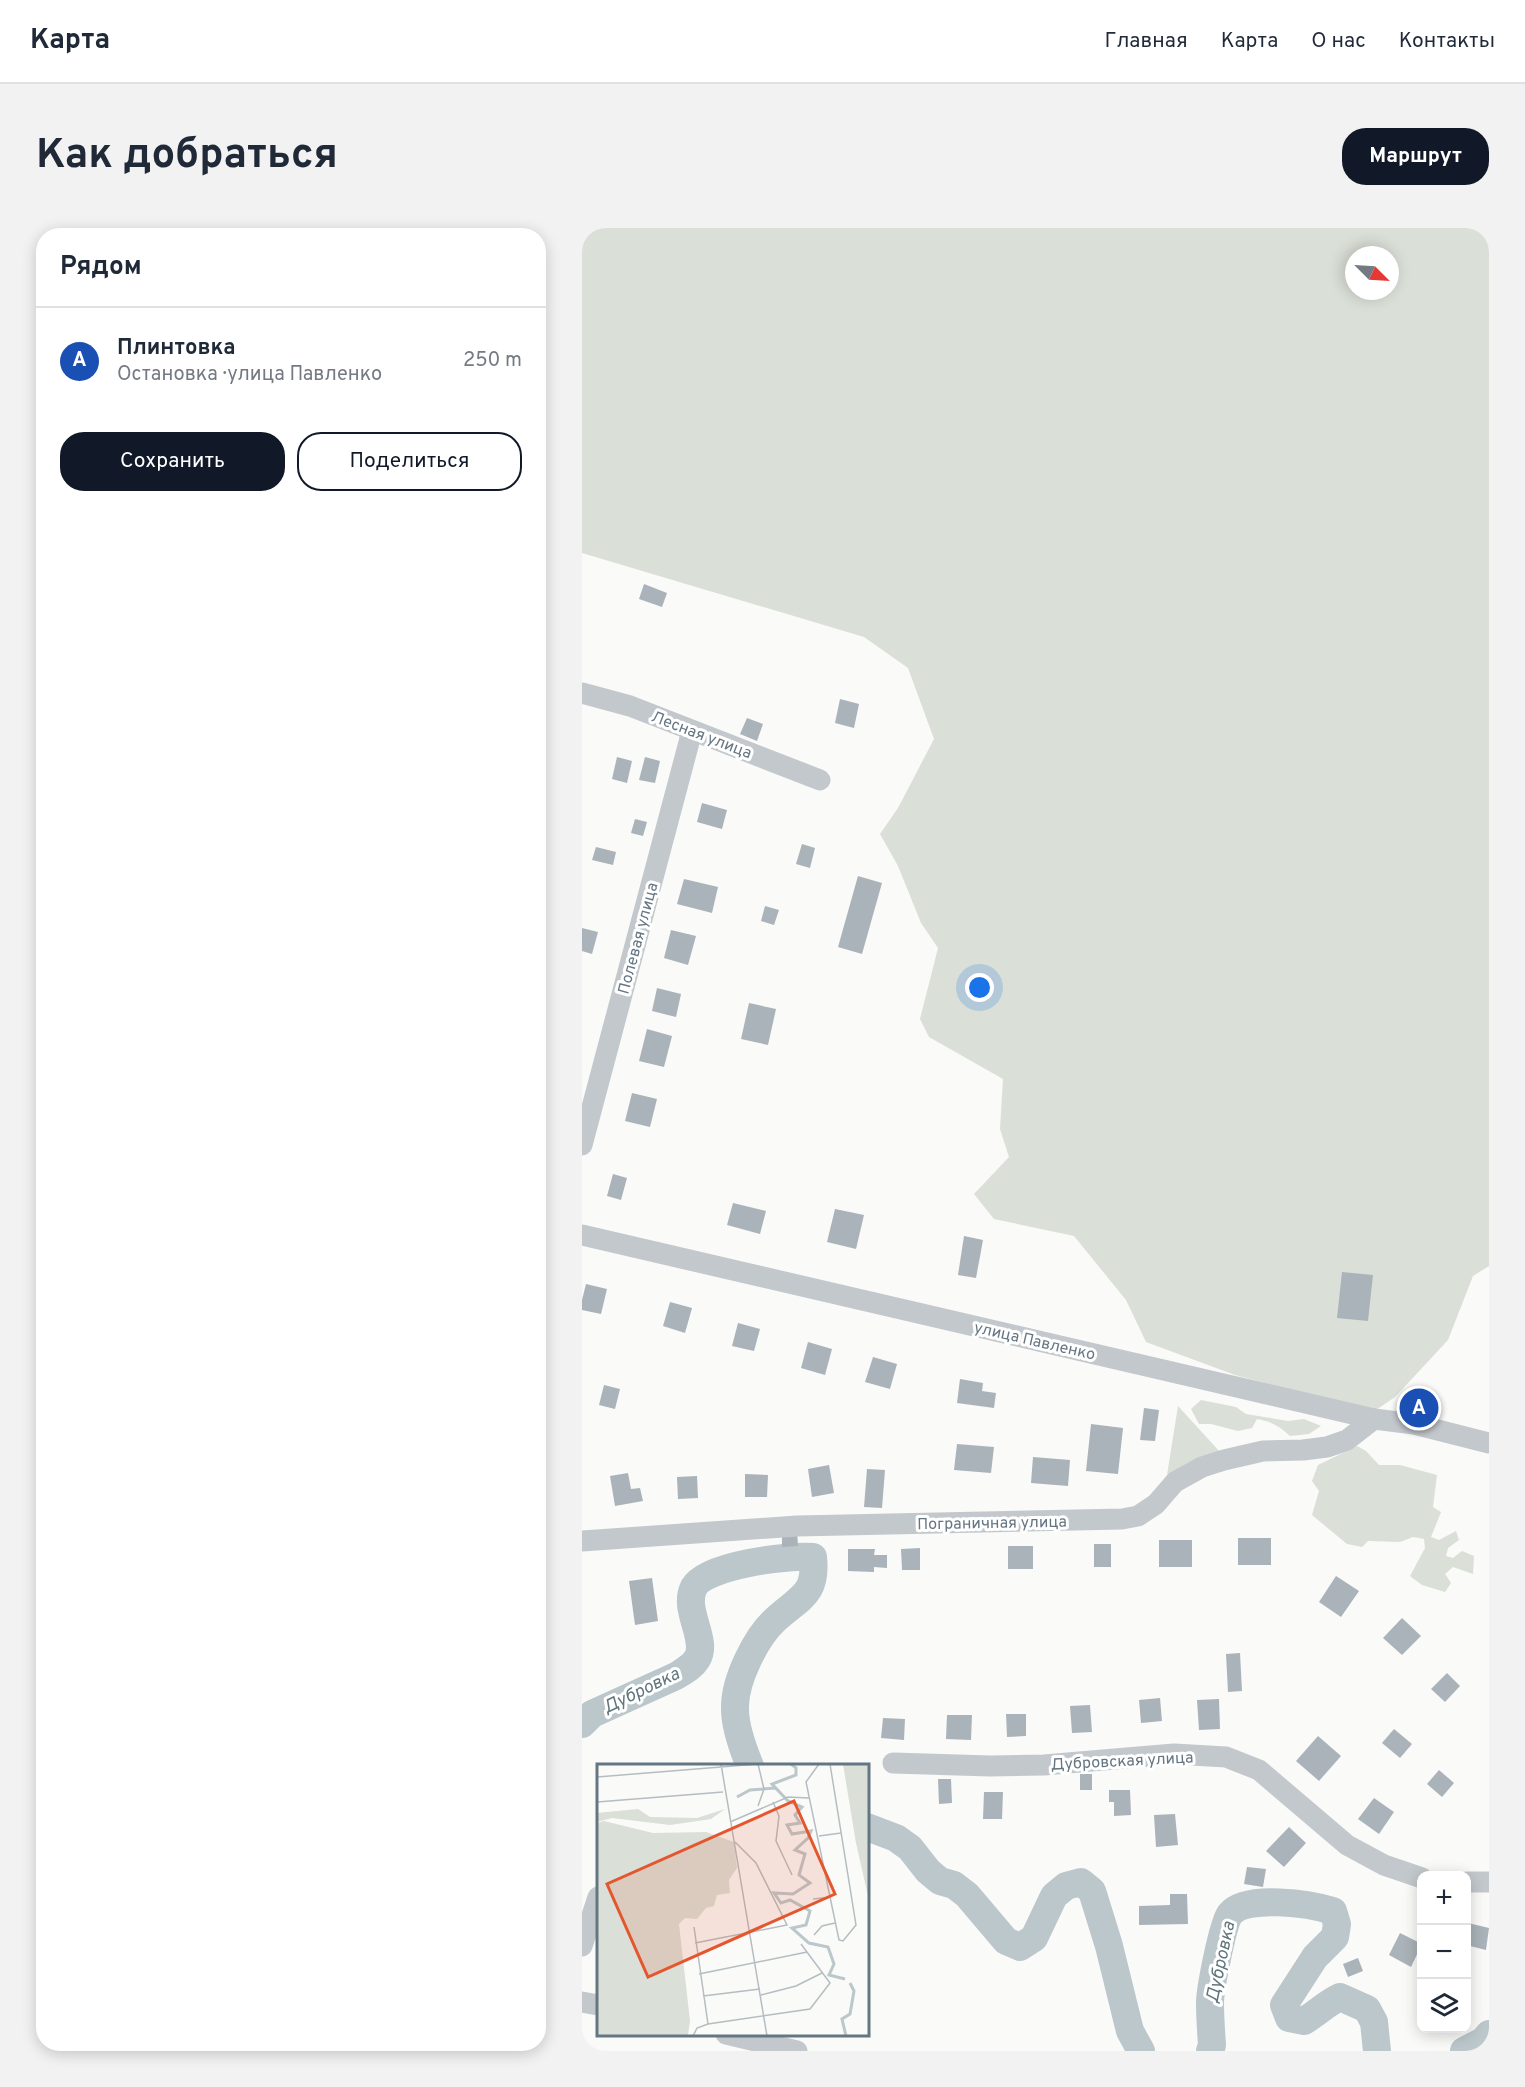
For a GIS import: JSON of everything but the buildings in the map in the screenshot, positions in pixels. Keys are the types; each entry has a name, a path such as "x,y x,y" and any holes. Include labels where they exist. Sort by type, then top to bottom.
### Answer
{"street":[{"name":"Лесная улица","path":"582,693 630,706 820,780"},
{"name":"Полевая улица","path":"582,1145 692,731"},
{"name":"улица Павленко","path":"582,1235 1374,1419 1414,1424 1489,1443"},
{"name":"Пограничная улица","path":"582,1541 797,1526 1122,1519 1138,1516 1156,1504 1175,1482 1202,1467 1263,1451 1327,1447 1347,1440 1374,1419"},
{"name":"Дубровская улица","path":"893,1763 990,1766 1044,1765 1174,1754 1226,1757 1259,1770 1347,1845 1384,1865 1417,1876"},
{"path":"1471,1882 1489,1882"},
{"path":"582,1946 597,1900"},
{"path":"582,2001 597,2005"},
{"path":"734,2036 798,2051"}],"shaded area":[{"path":"582,228 1489,228 1489,1266 1473,1276 1448,1340 1395,1397 1373,1412 1235,1375 1146,1342 1126,1300 1074,1236 994,1219 974,1194 1009,1157 1000,1129 1003,1079 929,1037 920,1019 938,948 921,923 898,866 880,834 898,808 934,739 908,668 864,637 582,553"},
{"path":"1201,1400 1236,1407 1246,1414 1288,1421 1304,1419 1321,1426 1309,1434 1290,1436 1275,1424 1257,1419 1252,1428 1238,1431 1211,1424 1199,1424 1191,1409"},
{"path":"1178,1406 1220,1452 1167,1475"},
{"path":"1357,1446 1366,1451 1379,1465 1400,1465 1437,1475 1433,1507 1441,1512 1431,1537 1439,1540 1456,1531 1459,1540 1448,1548 1446,1556 1453,1558 1462,1551 1474,1556 1473,1574 1453,1567 1445,1574 1451,1583 1445,1592 1422,1585 1410,1576 1425,1548 1424,1539 1413,1537 1400,1542 1368,1541 1362,1547 1347,1544 1312,1515 1319,1491 1312,1481 1318,1465"}],"waterway":[{"name":"Дубровка","path":"582,1724 592,1714 676,1676 695,1662 700,1651 700,1643 691,1596 694,1587 702,1579 731,1567 749,1563 813,1557 814,1570 809,1588 799,1600 768,1627 754,1648 742,1673 736,1698 736,1723 749,1764"},
{"name":"Дубровка","path":"868,1827 896,1838 910,1848 928,1871 940,1881 954,1885 967,1895 1006,1941 1020,1947 1034,1938 1054,1896 1066,1886 1081,1882 1092,1891 1109,1946 1130,2031 1141,2051"},
{"name":"Дубровка","path":"1210,2051 1212,2045 1211,1996 1217,1957 1227,1920 1230,1914 1238,1908 1264,1902 1295,1904 1333,1911 1337,1924 1335,1937 1315,1957 1284,2005 1289,2018 1304,2021 1340,1997 1367,2009 1374,2022 1377,2051"},
{"name":"Дубровка","path":"1464,2051 1483,2041 1489,2034"}],"place":[{"name":"Плинтовка","path":"1419,1408"}]}
